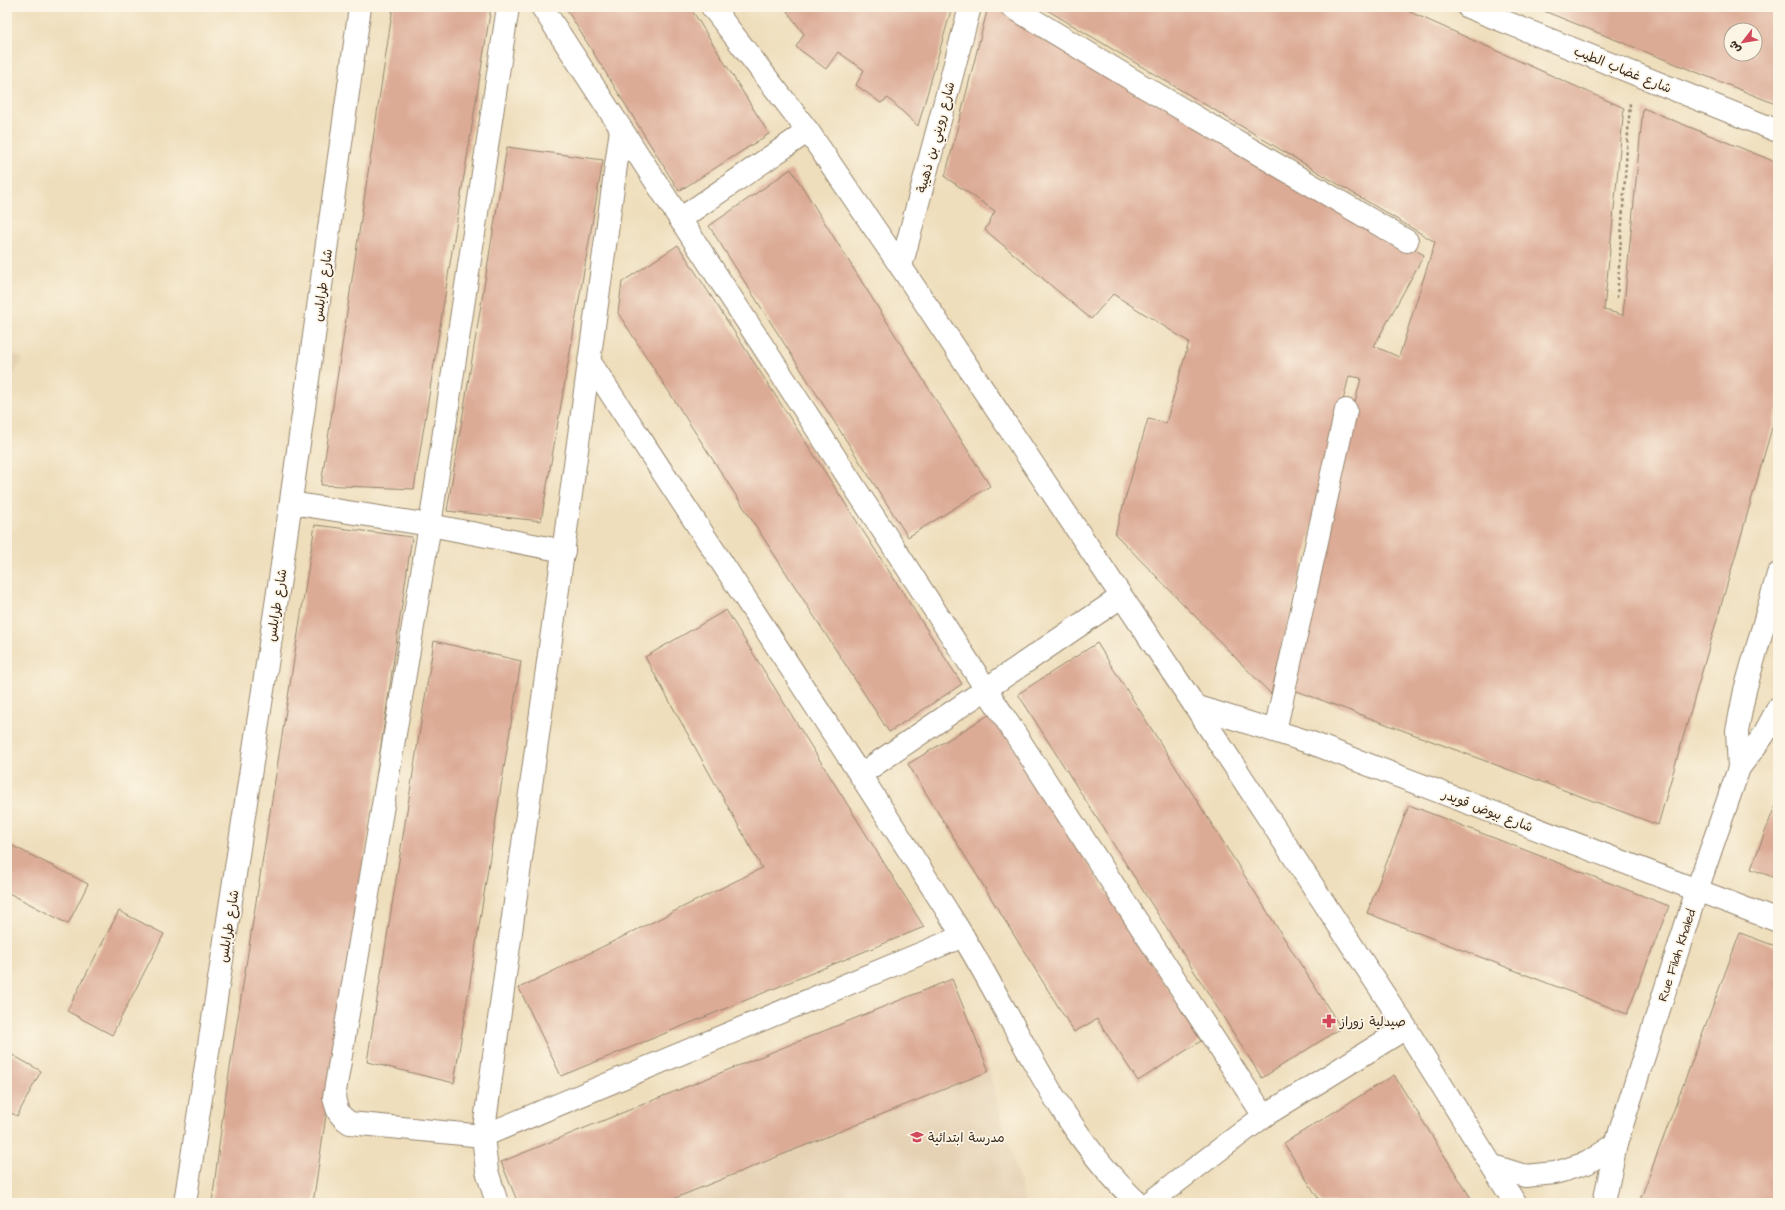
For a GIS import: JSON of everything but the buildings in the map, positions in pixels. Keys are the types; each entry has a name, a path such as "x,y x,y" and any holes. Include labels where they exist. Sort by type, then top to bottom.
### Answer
{"street":[{"name":"شارع طرابلس","path":"186,1203 291,503 360,7"},
{"path":"508,7 430,525 334,1097 336,1108 340,1117 350,1123 483,1136 963,936"},
{"path":"542,7 1264,1116"},
{"path":"712,7 808,131 1195,706 1406,1028 1494,1166 1515,1203"},
{"name":"شارع رويني بن ذهيبة","path":"900,267 970,7"},
{"path":"1012,7 1141,85 1407,240"},
{"name":"شارع غضاب الطيب","path":"1468,7 1778,131"},
{"path":"497,1203 487,1171 483,1136 621,129"},
{"path":"680,220 808,131"},
{"path":"590,362 861,774 963,936 1053,1094 1095,1157 1120,1186 1138,1203"},
{"path":"1275,731 1346,410"},
{"path":"291,503 430,525 564,551"},
{"name":"Rue Filah Khaled","path":"1739,768 1737,731 1745,690 1778,574"},
{"path":"861,774 1121,597"},
{"name":"شارع بيوض قويدر","path":"1195,706 1316,744 1778,921"},
{"name":"Rue Filah Khaled","path":"1604,1203 1616,1144 1697,890 1739,768 1763,736 1778,708"},
{"path":"1149,1203 1264,1116 1406,1028"},
{"path":"1494,1166 1525,1176 1555,1173 1587,1163 1616,1144"}],"path":[{"path":"1617,298 1632,73"}],"shaded area":[{"path":"7,350 23,359 7,385"},
{"name":"مدرسة ابتدائية","path":"989,1071 1025,1203 663,1203"}],"place":[{"name":"صيدلية زوراز","path":"1329,1021"},
{"name":"مدرسة ابتدائية","path":"917,1137"}]}
